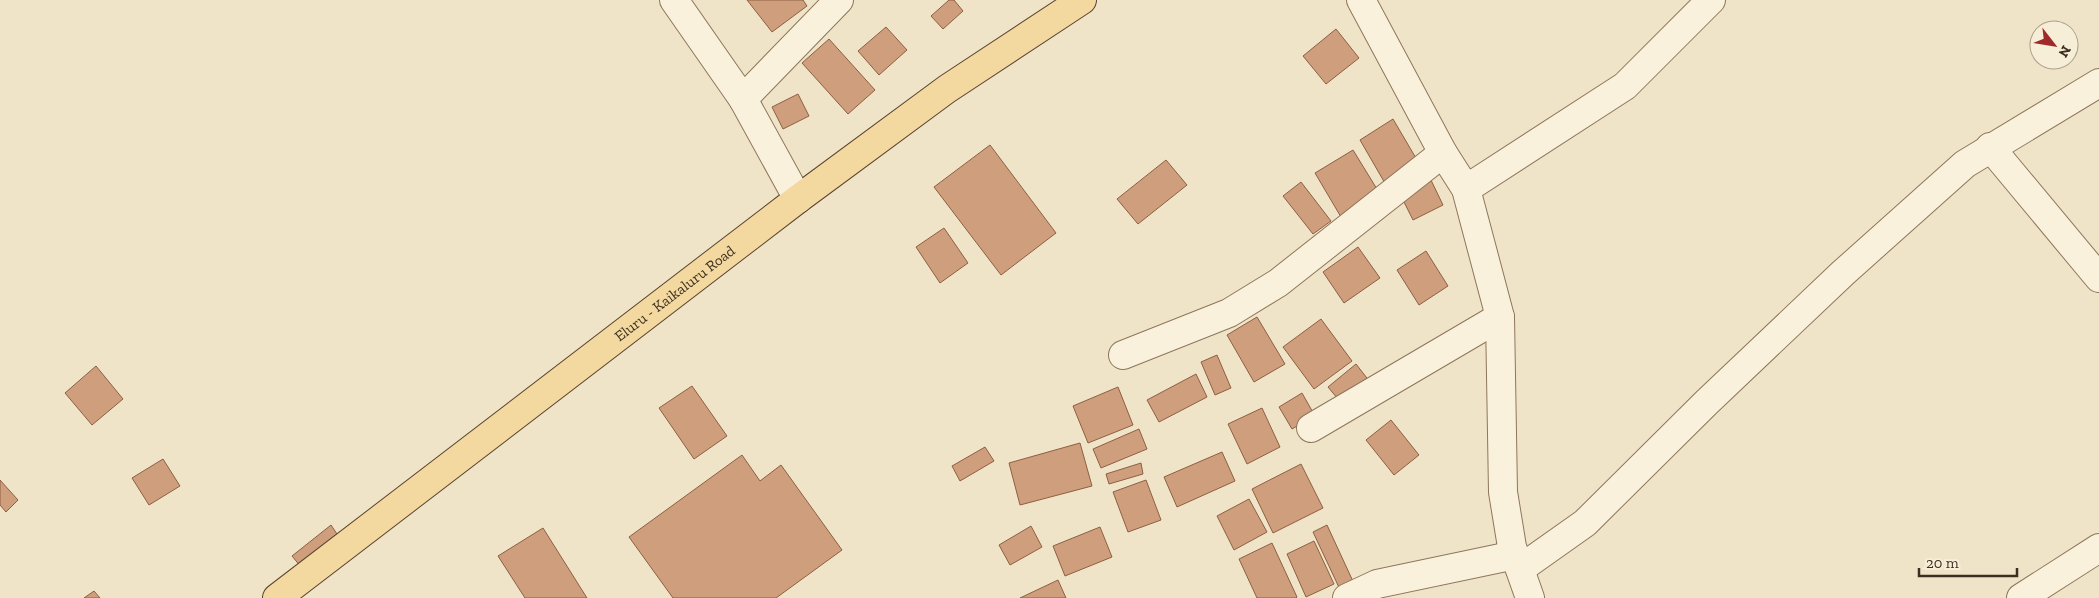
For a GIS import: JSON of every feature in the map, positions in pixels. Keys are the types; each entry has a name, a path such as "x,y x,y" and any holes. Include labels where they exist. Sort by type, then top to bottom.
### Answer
{"main road":[{"name":"Eluru - Kaikaluru Road","path":"277,598 798,199 947,88 1082,0"}],"street":[{"path":"674,0 742,98 798,199"},
{"path":"742,98 839,0"},
{"path":"1361,0 1443,153 1466,190 1500,317 1503,492 1517,562 1530,598"},
{"path":"1466,190 1625,86 1710,0"},
{"path":"1347,598 1377,584 1517,562 1585,523 1707,402 1843,273 1965,164 2099,83"},
{"path":"1990,148 2099,278"},
{"path":"1123,355 1229,313 1278,283 1443,153"},
{"path":"1311,428 1500,317"},
{"path":"2021,598 2099,548"}],"building":[{"path":"747,0 803,0 807,6 772,32"},
{"path":"949,0 954,0 963,11 943,29 931,16"},
{"path":"886,27 907,50 879,75 858,51"},
{"path":"1336,29 1359,58 1326,84 1303,56"},
{"path":"829,39 875,90 848,114 802,63"},
{"path":"798,94 809,116 783,129 772,107"},
{"path":"1393,119 1420,165 1386,185 1360,140"},
{"path":"990,145 1056,233 1001,275 934,187"},
{"path":"1353,150 1380,194 1341,217 1315,173"},
{"path":"1166,160 1187,185 1138,224 1117,199"},
{"path":"1429,176 1443,205 1413,220 1399,192"},
{"path":"1301,182 1331,221 1313,234 1283,196"},
{"path":"944,228 968,263 940,283 916,247"},
{"path":"1358,247 1380,278 1344,303 1323,272"},
{"path":"1426,251 1448,286 1419,305 1397,270"},
{"path":"1257,317 1285,364 1254,382 1227,335"},
{"path":"1321,319 1352,361 1314,389 1283,347"},
{"path":"1217,355 1231,388 1215,395 1201,362"},
{"path":"1356,364 1370,382 1343,405 1328,387"},
{"path":"96,366 123,399 92,425 65,393"},
{"path":"1196,374 1207,397 1159,422 1147,400"},
{"path":"692,386 727,436 694,459 659,408"},
{"path":"1118,387 1133,425 1088,443 1073,406"},
{"path":"1302,393 1315,416 1292,429 1279,407"},
{"path":"1262,408 1280,447 1247,464 1228,424"},
{"path":"1391,420 1419,455 1394,475 1366,440"},
{"path":"1139,429 1147,449 1101,468 1093,449"},
{"path":"1080,443 1092,486 1020,505 1009,463"},
{"path":"985,447 994,461 960,481 952,466"},
{"path":"1222,452 1235,481 1177,507 1164,477"},
{"path":"742,455 760,481 781,465 842,550 776,598 673,598 629,537"},
{"path":"163,459 180,486 149,505 132,478"},
{"path":"1141,463 1143,474 1109,484 1106,474"},
{"path":"1301,464 1323,508 1273,533 1252,489"},
{"path":"0,480 18,500 6,512 0,505"},
{"path":"1146,480 1161,520 1128,532 1113,492"},
{"path":"1249,499 1267,532 1234,550 1217,516"},
{"path":"331,525 339,537 301,567 292,556"},
{"path":"1327,525 1357,590 1343,596 1313,532"},
{"path":"1031,526 1042,547 1010,565 999,545"},
{"path":"1100,527 1112,557 1065,576 1053,546"},
{"path":"543,528 587,598 525,598 498,556"},
{"path":"1314,541 1334,584 1306,597 1287,554"},
{"path":"1272,543 1296,598 1257,598 1239,559"},
{"path":"1058,580 1066,598 1020,598"},
{"path":"94,591 100,598 84,598"}]}
